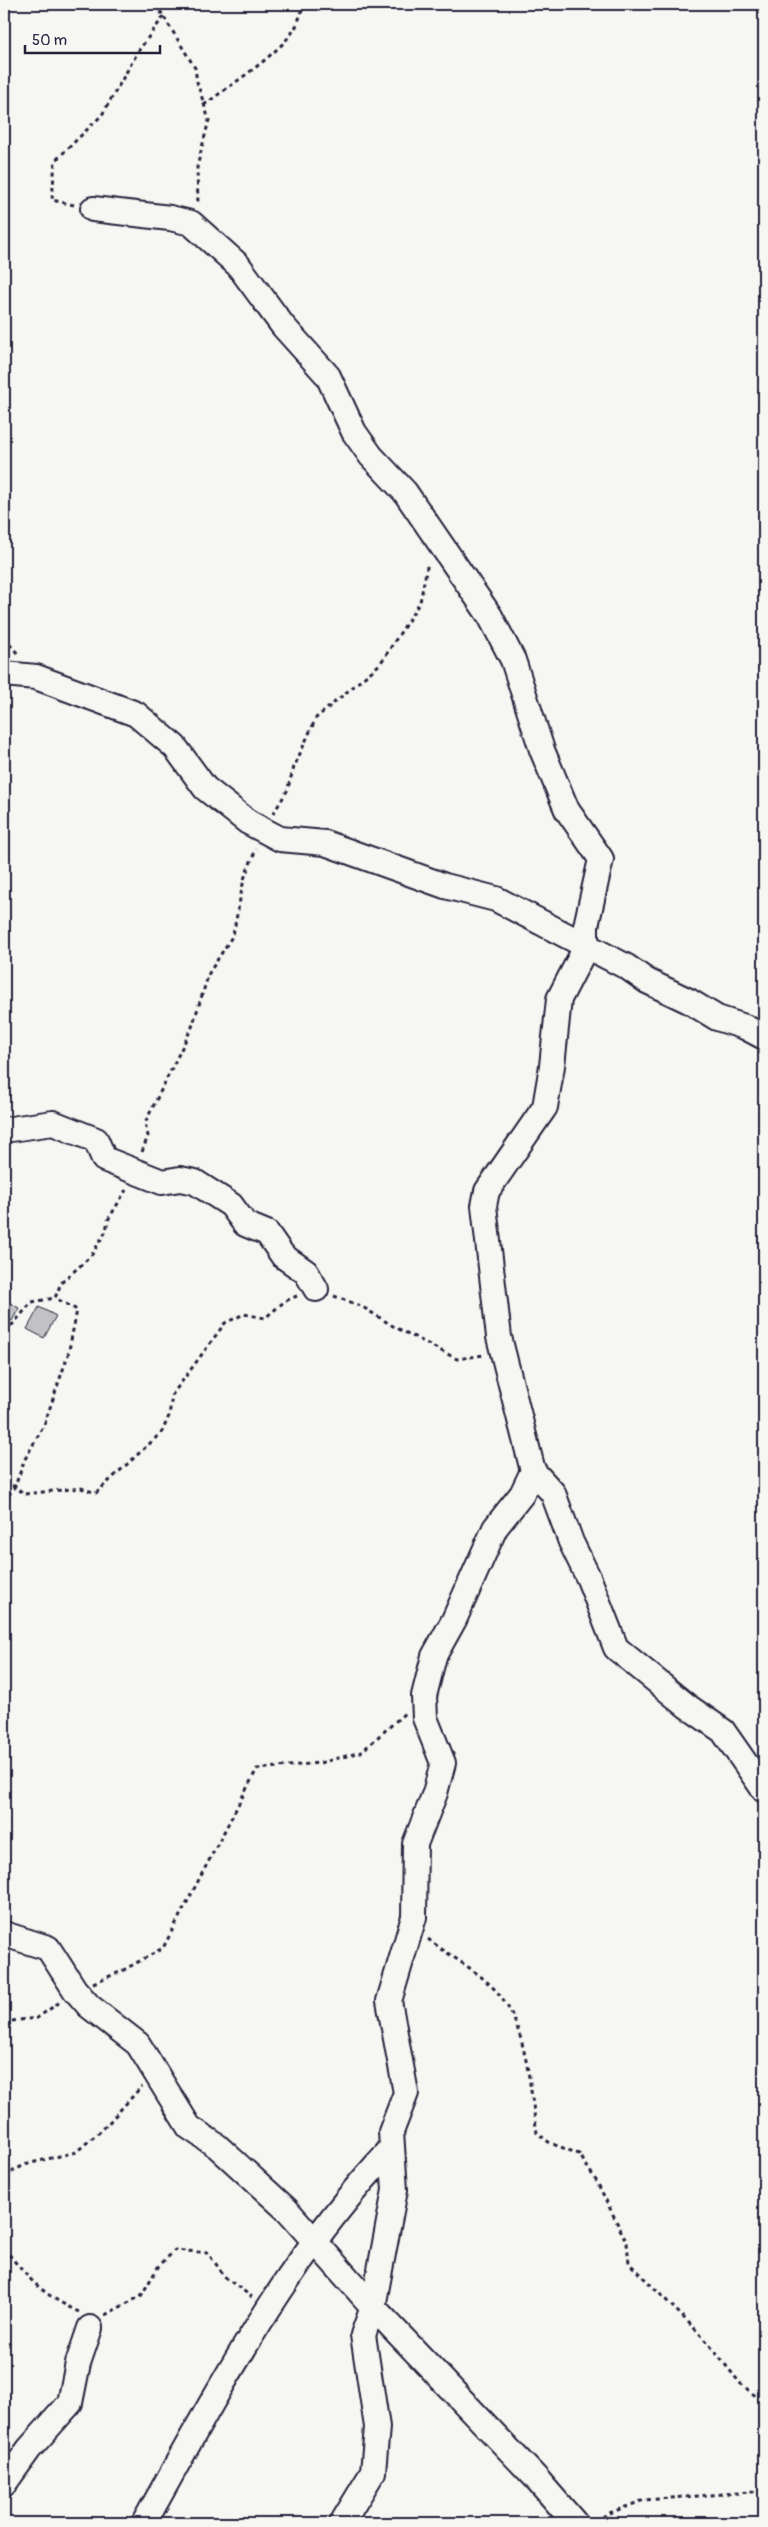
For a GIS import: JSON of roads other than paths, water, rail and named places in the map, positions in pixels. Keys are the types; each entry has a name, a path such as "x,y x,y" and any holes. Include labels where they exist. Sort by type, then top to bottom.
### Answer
{"street":[{"path":"93,209 170,218 191,223 238,264 283,326 328,376 360,440 371,456 406,492 490,616 513,660 542,750 567,810 601,859 586,926 586,947 559,999 552,1066 545,1107 487,1191 484,1206 500,1336 533,1471 554,1493 571,1542 616,1648 687,1706 723,1731 764,1790"},
{"path":"4,674 36,677 136,714 174,747 205,788 248,822 280,839 325,844 445,886 496,899 627,967 647,981 689,1001 717,1018 745,1027 764,1037"},
{"path":"4,1130 54,1123 96,1140 104,1159 135,1172 162,1182 180,1179 195,1182 231,1205 245,1224 267,1234 283,1256 306,1272 316,1289"},
{"path":"342,2523 373,2472 377,2427 363,2335 373,2306 396,2190 391,2132 406,2093 389,2001 414,1917 416,1844 435,1793 443,1763 425,1718 424,1696 434,1656 454,1620 495,1528 522,1494 533,1471"},
{"path":"4,1934 48,1948 75,1990 101,2016 138,2044 189,2127 217,2146 286,2208 373,2306 536,2478 575,2523"},
{"path":"144,2523 268,2309 315,2241 358,2184 392,2148"},
{"path":"4,2484 29,2449 70,2403 78,2362 90,2328"}]}
